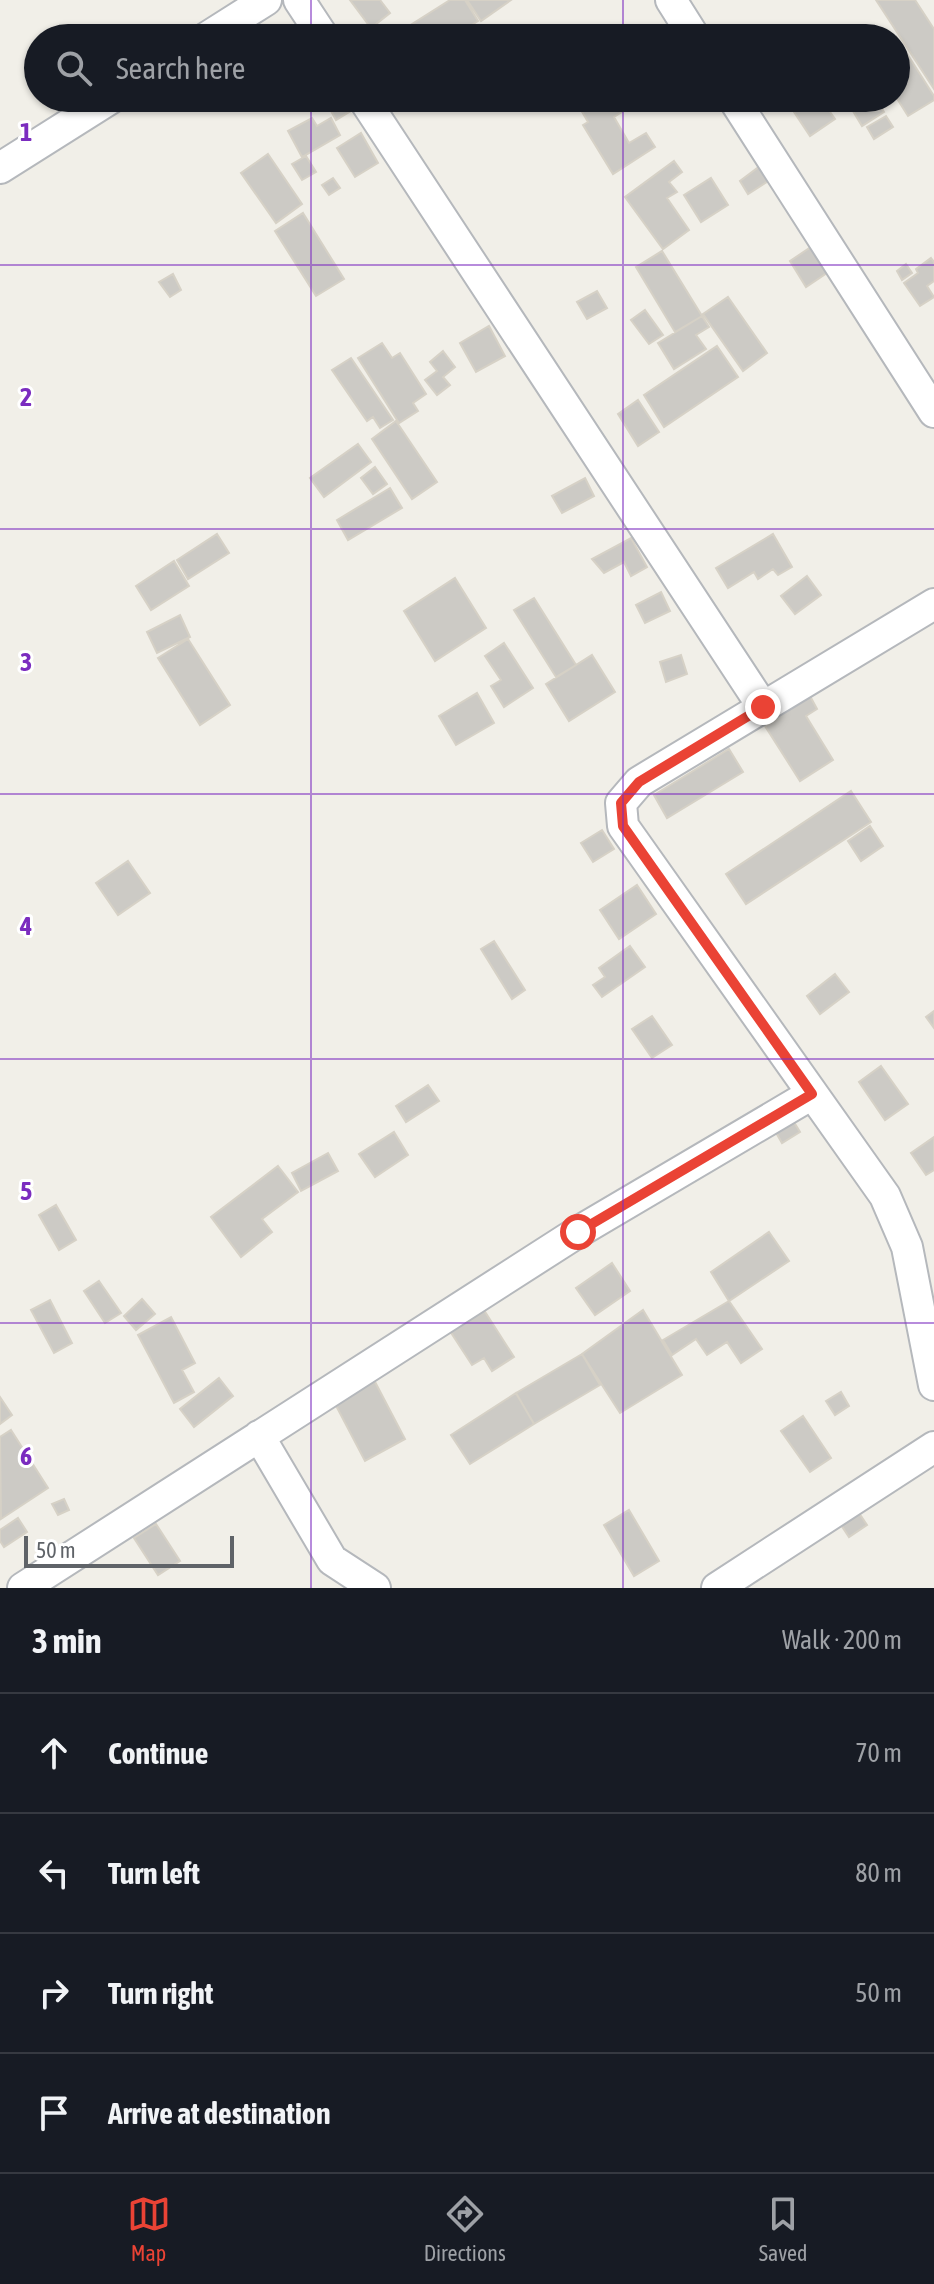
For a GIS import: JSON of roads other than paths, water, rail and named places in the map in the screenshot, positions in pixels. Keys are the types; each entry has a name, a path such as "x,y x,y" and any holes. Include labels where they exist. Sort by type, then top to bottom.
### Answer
{"street":[{"path":"228,24 266,0"},
{"path":"299,0 315,24"},
{"path":"671,0 686,24"},
{"path":"0,168 89,112"},
{"path":"372,112 763,707"},
{"path":"742,112 934,412"},
{"path":"934,604 639,782 621,803 623,826 885,1196 907,1247 934,1385"},
{"path":"23,1588 578,1232 812,1094"},
{"path":"259,1436 332,1560 375,1588"},
{"path":"717,1588 934,1447"}]}
